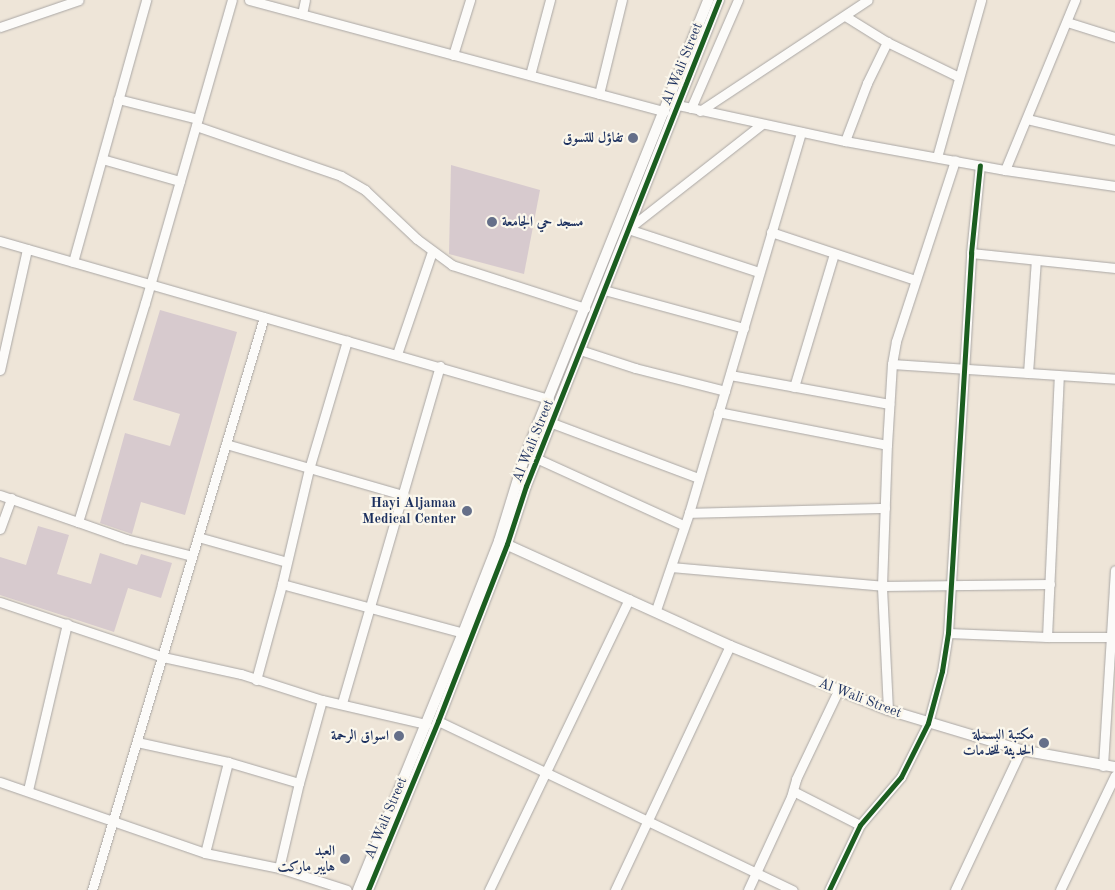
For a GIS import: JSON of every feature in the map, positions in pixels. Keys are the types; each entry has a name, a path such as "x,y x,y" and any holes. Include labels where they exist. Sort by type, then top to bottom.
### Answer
{"street":[{"path":"0,27 79,0"},
{"path":"73,262 146,0"},
{"path":"78,522 151,284 232,0"},
{"path":"249,0 664,111"},
{"path":"302,14 305,0"},
{"path":"453,55 470,0"},
{"path":"530,75 550,0"},
{"path":"599,94 622,0"},
{"name":"Al Wali Street","path":"368,890 438,721 503,542 525,456 708,0"},
{"name":"Al Wali Street","path":"358,890 538,459 719,0"},
{"path":"695,109 738,0"},
{"path":"695,109 868,0"},
{"path":"937,157 981,0"},
{"path":"1005,170 1075,0"},
{"path":"845,16 887,42 960,77"},
{"path":"1067,22 1115,37"},
{"path":"845,141 867,83 887,42"},
{"path":"118,99 197,123 341,176 365,190 432,252 452,265 585,308"},
{"path":"678,105 845,141 1005,170 1115,186"},
{"path":"1027,119 1115,140"},
{"path":"628,230 762,124"},
{"path":"656,610 683,525 689,513 801,132"},
{"path":"102,159 180,181"},
{"path":"888,710 882,586 886,445 892,364 896,341 955,160"},
{"path":"829,890 860,825 901,777 928,723 942,671 948,633 963,370 971,254 980,165"},
{"path":"628,230 760,272"},
{"path":"771,232 915,280"},
{"path":"0,241 549,398"},
{"path":"0,370 27,249"},
{"path":"397,354 432,252"},
{"path":"794,387 834,254"},
{"path":"971,254 1115,268"},
{"path":"1028,373 1036,260"},
{"path":"604,290 744,328"},
{"path":"92,890 264,317"},
{"path":"256,680 288,562 309,469 347,341"},
{"path":"580,350 635,368 725,391"},
{"path":"892,364 1115,379"},
{"path":"342,703 440,366"},
{"path":"730,376 888,404"},
{"path":"1047,637 1059,376"},
{"path":"718,412 886,445"},
{"path":"552,423 698,478"},
{"path":"226,444 403,495"},
{"path":"538,459 683,525"},
{"path":"0,495 126,538 192,556"},
{"path":"0,529 11,498"},
{"path":"689,513 885,508"},
{"path":"198,537 288,562"},
{"name":"Al Wali Street","path":"503,542 656,610 730,646 888,710 1021,750 1115,767"},
{"path":"671,567 882,586 950,587 1050,584"},
{"path":"1104,766 1113,637 1115,570"},
{"path":"282,584 464,633"},
{"path":"489,890 544,772 629,599"},
{"path":"0,602 163,657 256,680 322,700 342,703 426,724"},
{"path":"28,790 67,624"},
{"path":"948,633 1047,637 1113,637"},
{"path":"615,890 730,646"},
{"path":"748,890 793,791 796,779 838,691"},
{"path":"279,868 299,783 322,700"},
{"path":"438,721 793,890"},
{"path":"137,742 228,762 299,783"},
{"path":"956,890 1021,750"},
{"path":"205,854 228,762"},
{"path":"1060,890 1115,775"},
{"path":"0,782 28,790 205,854 279,868 346,890"},
{"path":"793,791 860,825"}],"building":[{"name":"مسجد حي الجامعة","path":"451,165 540,190 524,274 449,254"},
{"path":"160,310 237,332 185,515 141,502 132,534 100,523 125,433 170,446 180,414 133,400"},
{"path":"38,526 69,535 57,574 91,584 100,553 137,565 141,554 172,563 161,598 128,588 114,632 0,595 0,557 26,565"}],"cycle path":[{"path":"368,890 438,721 507,544 526,486 719,0"},
{"path":"829,890 860,825 901,777 928,723 942,671 948,633 971,253 980,165"}],"place":[{"name":"تفاؤل للتسوق","path":"633,138"},
{"name":"مسجد حي الجامعة","path":"492,222"},
{"name":"Hayi Aljamaa Medical Center","path":"467,511"},
{"name":"اسواق الرحمة","path":"399,736"},
{"name":"مكتبة البسملة الحديثة للخدمات","path":"1044,743"},
{"name":"العبد هايبر ماركت","path":"345,859"}]}
